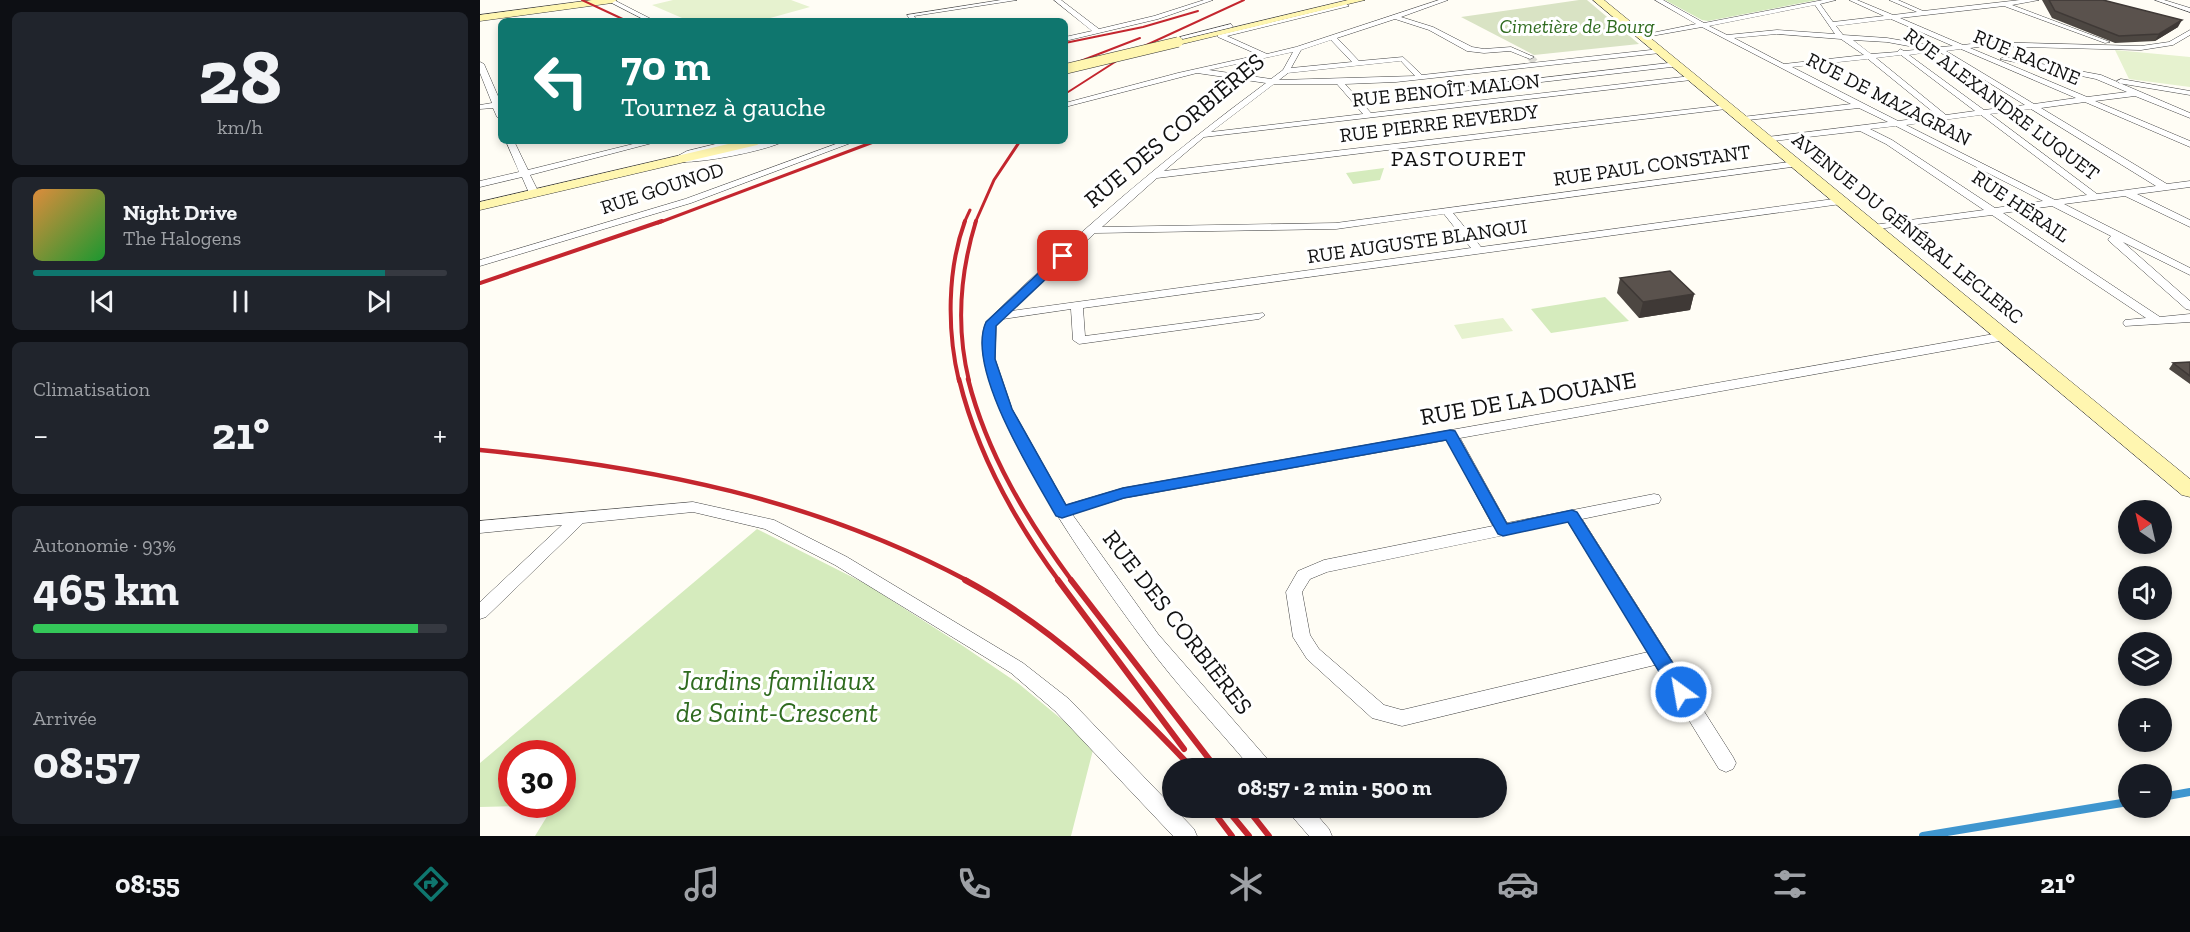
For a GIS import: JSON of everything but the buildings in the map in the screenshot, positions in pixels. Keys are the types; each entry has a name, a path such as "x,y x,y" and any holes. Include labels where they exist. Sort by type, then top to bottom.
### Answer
{"main road":[{"path":"480,18 610,0"},
{"path":"1068,68 1181,39 1359,0"},
{"name":"AVENUE DU GÉNÉRAL LECLERC","path":"1598,0 2190,490"},
{"path":"480,206 745,144"}],"street":[{"path":"610,0 646,18"},
{"path":"912,18 934,8 1014,0"},
{"path":"1057,0 1098,32"},
{"path":"1189,0 1198,4"},
{"path":"1068,38 1156,18 1210,0"},
{"path":"1418,0 1430,4"},
{"path":"1068,104 1197,71 1298,49 1445,0"},
{"name":"RUE DE MAZAGRAN","path":"1658,0 1704,26 1898,123 2103,230 2190,272"},
{"path":"1642,37 1833,0"},
{"name":"RUE RACINE","path":"1852,0 2190,144"},
{"path":"1892,0 1923,12"},
{"path":"1994,0 2119,46"},
{"path":"1832,24 2036,0"},
{"path":"2158,0 2190,10"},
{"path":"1132,58 1346,6 1344,3"},
{"path":"1816,3 1840,36 1848,39 1944,117"},
{"path":"1944,5 1951,9"},
{"path":"1394,16 1416,25 1429,27 1476,51 1511,49 1535,61"},
{"path":"1726,37 1764,32 1840,36 1887,40 1939,49 2035,105 2165,187"},
{"path":"1784,66 1960,46 2141,48 2172,44 2190,32"},
{"path":"1220,36 1266,56"},
{"path":"1332,37 1358,63"},
{"path":"2005,45 2055,39 2106,42"},
{"name":"RUE ALEXANDRE LUQUET","path":"1887,40 2095,197"},
{"name":"RUE DES CORBIÈRES","path":"1254,758 1152,639 1062,512 1005,409 989,359 990,325 1187,146 1286,71 1298,49"},
{"path":"1197,71 1271,82 1339,81 1420,77 1535,61 1660,51"},
{"path":"1987,58 2076,71 2190,93"},
{"path":"1286,71 1403,59 1420,77"},
{"path":"480,64 498,103"},
{"path":"1455,90 1677,64"},
{"path":"2098,77 2190,116"},
{"name":"RUE BENOÎT MALON","path":"1204,135 1691,78"},
{"path":"1339,81 1368,115"},
{"path":"1767,140 2138,93"},
{"path":"480,107 498,105"},
{"path":"1742,119 1861,105"},
{"name":"RUE PIERRE REVERDY","path":"1156,175 1726,107"},
{"path":"1802,112 1835,132"},
{"name":"RUE HÉRAIL","path":"1861,128 1889,142 2157,320"},
{"path":"511,144 534,193"},
{"path":"480,184 644,144"},
{"path":"675,160 690,153 727,144"},
{"path":"675,160 699,160 767,144"},
{"name":"RUE GOUNOD","path":"480,263 688,201 844,144"},
{"name":"RUE PAUL CONSTANT","path":"1094,230 1336,226 1796,164"},
{"path":"1873,228 2190,184"},
{"path":"2127,193 2190,224"},
{"name":"RUE AUGUSTE BLANQUI","path":"998,316 1840,201"},
{"path":"1446,211 1479,251"},
{"name":"RUE DE MAZAGRAN","path":"2103,230 2190,308"},
{"path":"1077,305 1079,340 1259,315"},
{"path":"2129,323 2190,318"},
{"name":"RUE DE LA DOUANE","path":"1062,512 1123,493 2005,336"},
{"path":"1450,434 1503,530"},
{"path":"1654,499 1324,566 1304,575 1294,592 1302,637 1314,654 1379,712 1402,718 1659,657"},
{"path":"480,527 693,507 769,524 841,561 1017,668 1062,705 1187,836"},
{"path":"1572,516 1726,763"},
{"path":"480,612 578,519"},
{"path":"1306,818 1322,836"}],"green space":[{"path":"673,0 791,0 810,7 770,18 682,18 652,5"},
{"name":"Cimetière de Bourg","path":"1587,0 1639,44 1534,55 1461,17"},
{"path":"1665,0 1817,0 1708,21"},
{"path":"2115,50 2190,57 2190,87 2129,79"},
{"path":"1384,168 1380,180 1353,184 1346,173"},
{"path":"1605,297 1629,321 1551,333 1531,309"},
{"path":"1503,318 1513,331 1462,339 1454,325"},
{"name":"Jardins familiaux de Saint-Crescent","path":"757,529 866,584 963,646 1019,684 1094,746 1071,836 535,836 546,818 576,818 576,740 507,740"},
{"name":"Jardins familiaux de Saint-Crescent","path":"498,748 498,807 480,807 480,763"}],"waterway":[{"path":"2172,795 2190,792"},
{"path":"1923,836 2118,804"}],"tunnel":[{"path":"1530,57 1535,62"}],"railway":[{"path":"582,0 621,18"},
{"path":"1068,92 1129,53 1244,0"},
{"path":"1068,42 1143,27 1198,11"},
{"path":"1068,66 1140,38"},
{"path":"658,223 868,144"},
{"path":"975,223 994,180 1018,144"},
{"path":"964,223 970,210"},
{"path":"480,283 662,221"},
{"path":"959,381 952,342 951,301 955,260 965,221"},
{"path":"969,381 961,321 966,260 976,221"},
{"path":"959,379 976,433 999,485 1012,510 1059,581"},
{"path":"968,379 976,407 997,460 1024,510 1072,581"},
{"path":"480,450 608,466 731,491 851,528 968,581"},
{"path":"965,580 1028,619 1058,641 1141,715 1182,758"},
{"path":"1058,580 1184,749"},
{"path":"1071,580 1208,758"},
{"path":"1218,818 1232,836"},
{"path":"1234,818 1249,836"},
{"path":"1255,818 1269,836"}],"district":[{"name":"PASTOURET","path":"1459,158"}],"route":[{"path":"1063,256 990,325 989,359 1005,409 1062,512 1112,495 1450,434 1503,530 1572,516 1681,692"}]}
